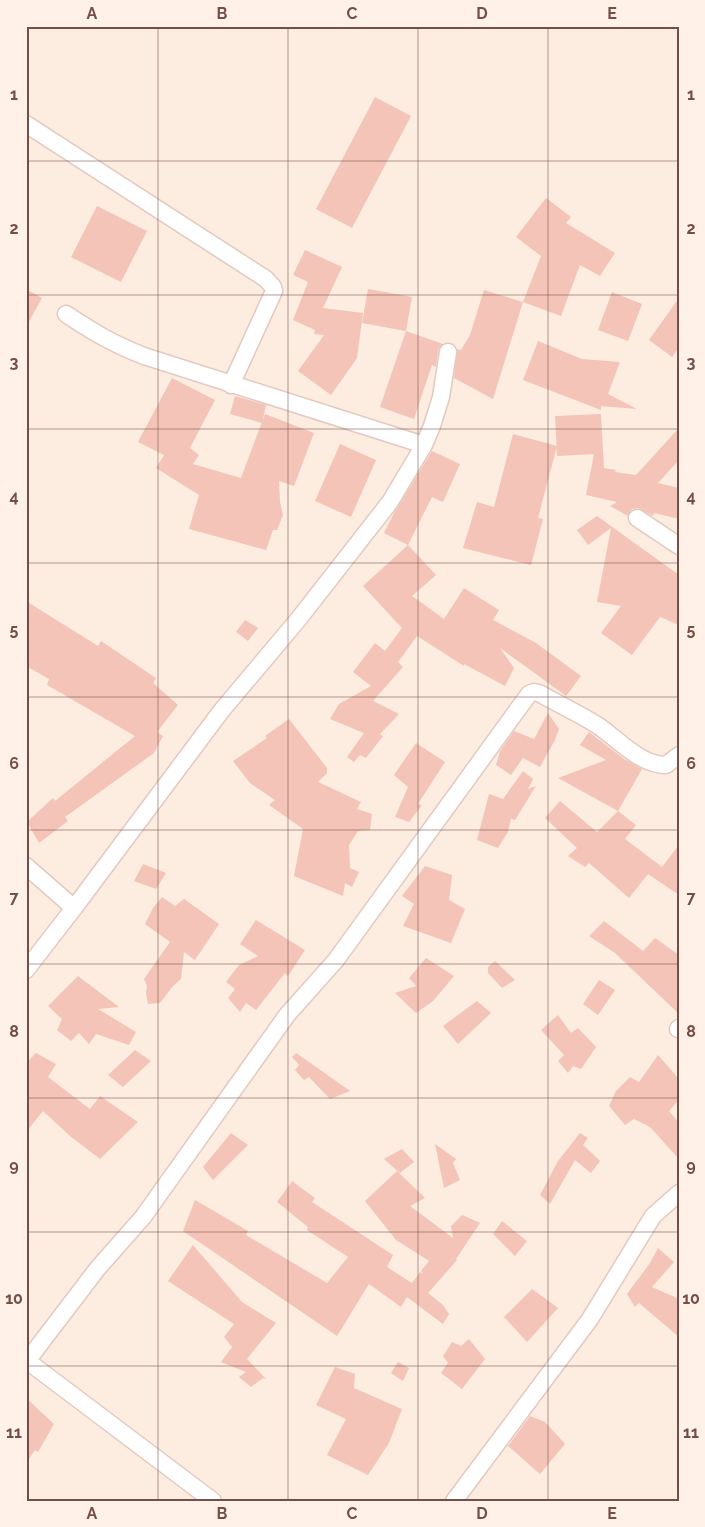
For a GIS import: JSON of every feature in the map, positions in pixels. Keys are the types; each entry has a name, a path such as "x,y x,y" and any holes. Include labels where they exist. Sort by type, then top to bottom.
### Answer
{"street":[{"path":"26,124 266,279 273,287 274,292 268,306 231,385"},
{"path":"66,314 95,334 118,346 231,385 424,445"},
{"path":"26,970 222,710 297,621 390,502 424,445 432,426 441,397 448,352"},
{"path":"637,518 679,546"},
{"path":"213,1501 27,1361 98,1268 143,1217 288,1015 336,960 529,694 539,693 596,725 647,761 657,765 666,765 679,755"},
{"path":"26,866 74,908"},
{"path":"454,1501 590,1319 653,1216 679,1193"}],"building":[{"path":"375,97 411,116 352,228 316,209"},
{"path":"546,198 571,217 566,223 615,253 600,276 580,265 561,316 523,302 541,256 516,237"},
{"path":"97,206 147,231 121,282 71,257"},
{"path":"305,250 342,267 323,308 363,313 357,358 331,395 298,371 324,335 314,334 315,330 293,320 308,282 293,275"},
{"path":"26,289 42,298 26,327"},
{"path":"368,289 412,297 406,331 362,323"},
{"path":"484,290 523,302 493,399 454,378 457,349 461,350 470,335"},
{"path":"612,292 642,304 628,341 598,330"},
{"path":"679,298 679,347 672,357 649,340"},
{"path":"406,331 443,344 438,350 436,367 432,365 414,419 380,407"},
{"path":"538,341 582,359 620,362 608,394 637,409 601,406 601,410 523,380"},
{"path":"172,378 215,400 190,448 199,455 193,464 241,478 265,414 314,433 294,486 279,481 283,515 277,530 273,530 266,550 189,529 199,495 156,468 164,455 138,442"},
{"path":"235,396 266,405 262,423 230,414"},
{"path":"601,414 604,468 616,470 615,472 636,475 679,428 679,460 658,483 679,488 679,519 654,513 653,516 638,508 632,509 628,516 610,506 617,502 586,495 594,454 557,456 555,416"},
{"path":"513,434 557,446 538,518 543,519 531,565 463,548 477,502 494,507"},
{"path":"340,444 376,460 351,517 315,501"},
{"path":"432,451 460,464 443,502 432,497 408,545 384,533"},
{"path":"597,516 679,575 679,625 660,617 632,655 601,633 621,606 597,602 611,528 588,545 577,530"},
{"path":"408,545 436,575 412,596 444,619 464,588 499,610 493,620 536,643 581,676 566,696 500,648 514,668 505,686 464,664 464,666 417,636 398,662 403,667 373,701 399,714 380,734 383,736 366,758 360,755 354,762 347,757 364,733 330,719 339,704 371,686 353,672 375,643 385,651 402,628 363,586"},
{"path":"26,601 98,646 101,641 156,678 153,683 178,705 157,732 163,736 154,753 65,817 68,821 39,843 27,822 53,798 55,801 135,736 47,685 49,679 26,666"},
{"path":"245,620 258,628 248,641 236,632"},
{"path":"548,713 559,729 540,767 523,758 511,775 496,765 500,751 514,731 534,739"},
{"path":"289,719 327,768 327,773 318,782 361,802 357,809 372,814 370,830 358,831 349,845 350,868 359,872 352,887 345,883 343,896 294,876 303,829 269,805 275,800 250,783 233,761 267,738 265,736"},
{"path":"589,732 624,759 642,769 618,811 558,778 606,760 580,745"},
{"path":"416,743 445,762 418,804 422,805 409,822 395,817 408,787 394,775"},
{"path":"523,771 533,779 528,789 536,786 515,820 511,819 508,832 498,848 477,840 489,794 503,799"},
{"path":"560,801 597,832 618,811 636,825 625,839 662,867 679,845 679,895 648,874 629,898 589,863 585,867 568,856 577,848 545,818"},
{"path":"143,864 166,873 156,889 134,881"},
{"path":"425,866 452,875 449,900 465,909 451,943 403,926 414,904 402,896"},
{"path":"162,897 175,906 184,899 219,924 195,960 184,952 181,979 160,1003 148,1004 147,986 144,979 170,942 145,924 153,908"},
{"path":"256,920 305,950 288,976 285,973 256,1010 246,1003 240,1012 228,998 235,989 226,982 239,965 258,956 240,944"},
{"path":"604,921 643,951 655,938 679,955 679,1014 615,953 589,936"},
{"path":"426,958 454,976 433,1001 416,1013 395,993 416,986 409,978"},
{"path":"495,961 515,980 502,988 488,973 488,967"},
{"path":"78,976 119,1007 98,1009 136,1032 129,1045 96,1034 89,1044 79,1033 71,1041 57,1030 62,1019 48,1006"},
{"path":"599,980 615,990 598,1015 583,1004"},
{"path":"477,1001 491,1013 458,1044 443,1026"},
{"path":"558,1015 571,1033 578,1028 596,1047 581,1069 573,1066 568,1073 558,1061 564,1055 541,1030"},
{"path":"135,1050 151,1061 123,1087 108,1075"},
{"path":"36,1053 56,1064 48,1077 90,1109 100,1096 138,1122 100,1159 70,1136 43,1111 26,1132 26,1063"},
{"path":"296,1053 350,1091 330,1099 309,1077 304,1080 295,1070 299,1065 292,1057"},
{"path":"658,1055 679,1079 679,1100 669,1111 679,1123 679,1159 650,1127 634,1119 625,1125 609,1106 616,1091 630,1077 639,1082"},
{"path":"231,1133 248,1145 213,1180 203,1167"},
{"path":"580,1133 588,1138 583,1145 600,1161 591,1173 575,1160 550,1204 540,1195 558,1161"},
{"path":"435,1144 456,1159 453,1163 460,1180 444,1188"},
{"path":"402,1149 414,1162 400,1173 384,1159"},
{"path":"397,1171 425,1198 410,1206 453,1238 451,1226 462,1215 480,1223 457,1260 428,1293 443,1305 449,1314 443,1324 407,1297 401,1307 369,1284 337,1336 183,1231 195,1200 248,1231 246,1235 327,1283 348,1257 307,1230 308,1227 277,1202 292,1181 315,1198 312,1202 393,1255 387,1267 412,1283 420,1272 424,1274 421,1271 429,1261 396,1240 365,1201"},
{"path":"502,1221 527,1241 515,1256 493,1234"},
{"path":"193,1245 242,1302 276,1323 247,1359 266,1379 263,1378 251,1387 239,1377 246,1372 221,1362 232,1347 224,1337 234,1324 168,1281"},
{"path":"658,1248 674,1262 652,1287 679,1299 679,1337 639,1303 635,1307 627,1294 650,1263"},
{"path":"532,1289 558,1308 527,1342 504,1317"},
{"path":"469,1339 485,1359 462,1389 441,1373 448,1363 443,1356 452,1342 461,1346"},
{"path":"398,1362 409,1368 403,1381 391,1373"},
{"path":"335,1367 355,1374 354,1388 402,1409 389,1443 368,1475 327,1455 346,1419 316,1405"},
{"path":"26,1398 54,1424 38,1452 35,1450 26,1463"},
{"path":"530,1416 545,1422 565,1444 540,1474 508,1446"}]}
